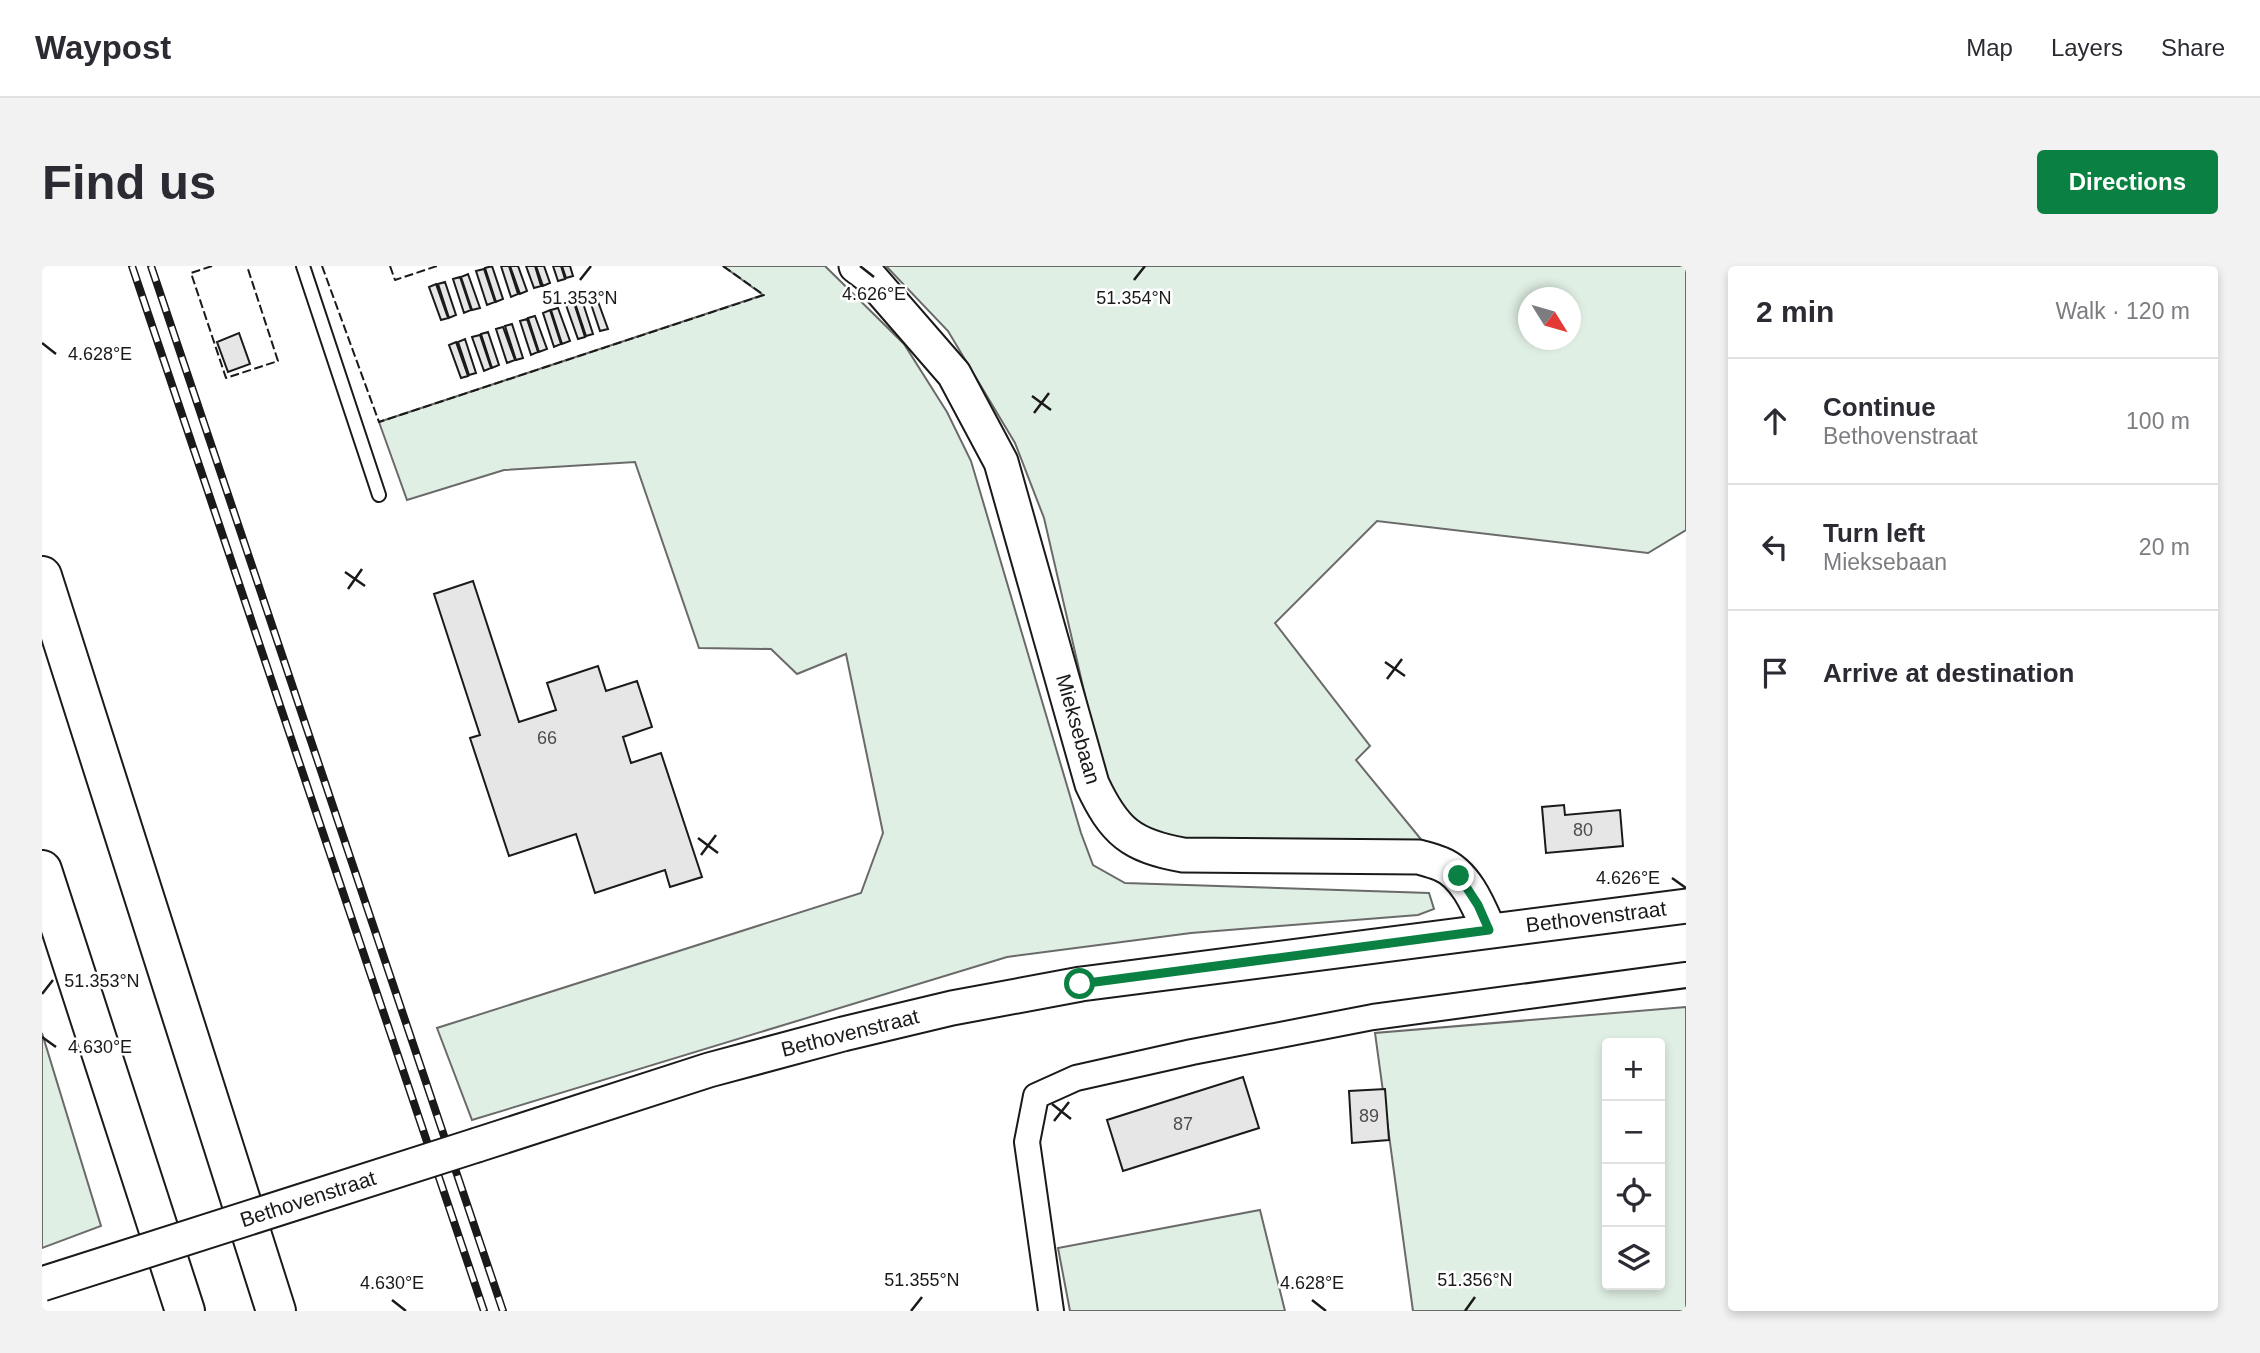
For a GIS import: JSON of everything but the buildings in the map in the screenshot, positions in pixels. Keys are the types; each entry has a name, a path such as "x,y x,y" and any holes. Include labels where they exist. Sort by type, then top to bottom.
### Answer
{"highway":[{"path":"42,576 276,1311"},
{"path":"42,870 185,1311"}],"main road":[{"name":"Mieksebaan","path":"856,266 868,275 954,374 1001,461 1092,784 1106,813 1115,823 1125,833 1152,850 1183,855 1419,857 1442,864 1459,876 1478,905 1489,930"},
{"name":"Bethovenstraat","path":"42,1284 709,1070 951,1008 1080,984 1686,906"}],"street":[{"path":"1051,1311 1027,1142 1036,1096 1076,1078 1192,1052 1373,1017 1686,975"}],"lane":[{"path":"303,266 379,495"}],"green space":[{"path":"723,266 825,266 904,344 947,412 971,461 1081,833 1093,865 1125,883 1429,893 1434,909 1418,915 1191,933 1007,957 472,1120 437,1028 861,893 883,833 846,654 797,674 771,649 699,648 635,462 504,470 407,500 379,422 763,295"},
{"path":"886,266 1686,266 1686,530 1648,553 1377,521 1275,623 1370,746 1356,760 1429,849 1219,846 1141,829 1106,786 1044,518 1015,443 948,331"},
{"path":"1686,1007 1686,1311 1413,1311 1375,1033"},
{"path":"42,1033 101,1226 42,1248"},
{"path":"1260,1210 1285,1311 1070,1311 1058,1248"}],"railway":[{"path":"132,266 484,1311"},
{"path":"151,266 503,1311"}],"fence":[{"path":"212,266 191,273 226,378 278,361 247,266"},
{"path":"322,266 379,422 764,295 723,266"},
{"path":"390,266 395,280 437,266"}],"route":[{"path":"1080,984 1489,930 1478,905 1459,876"}]}
